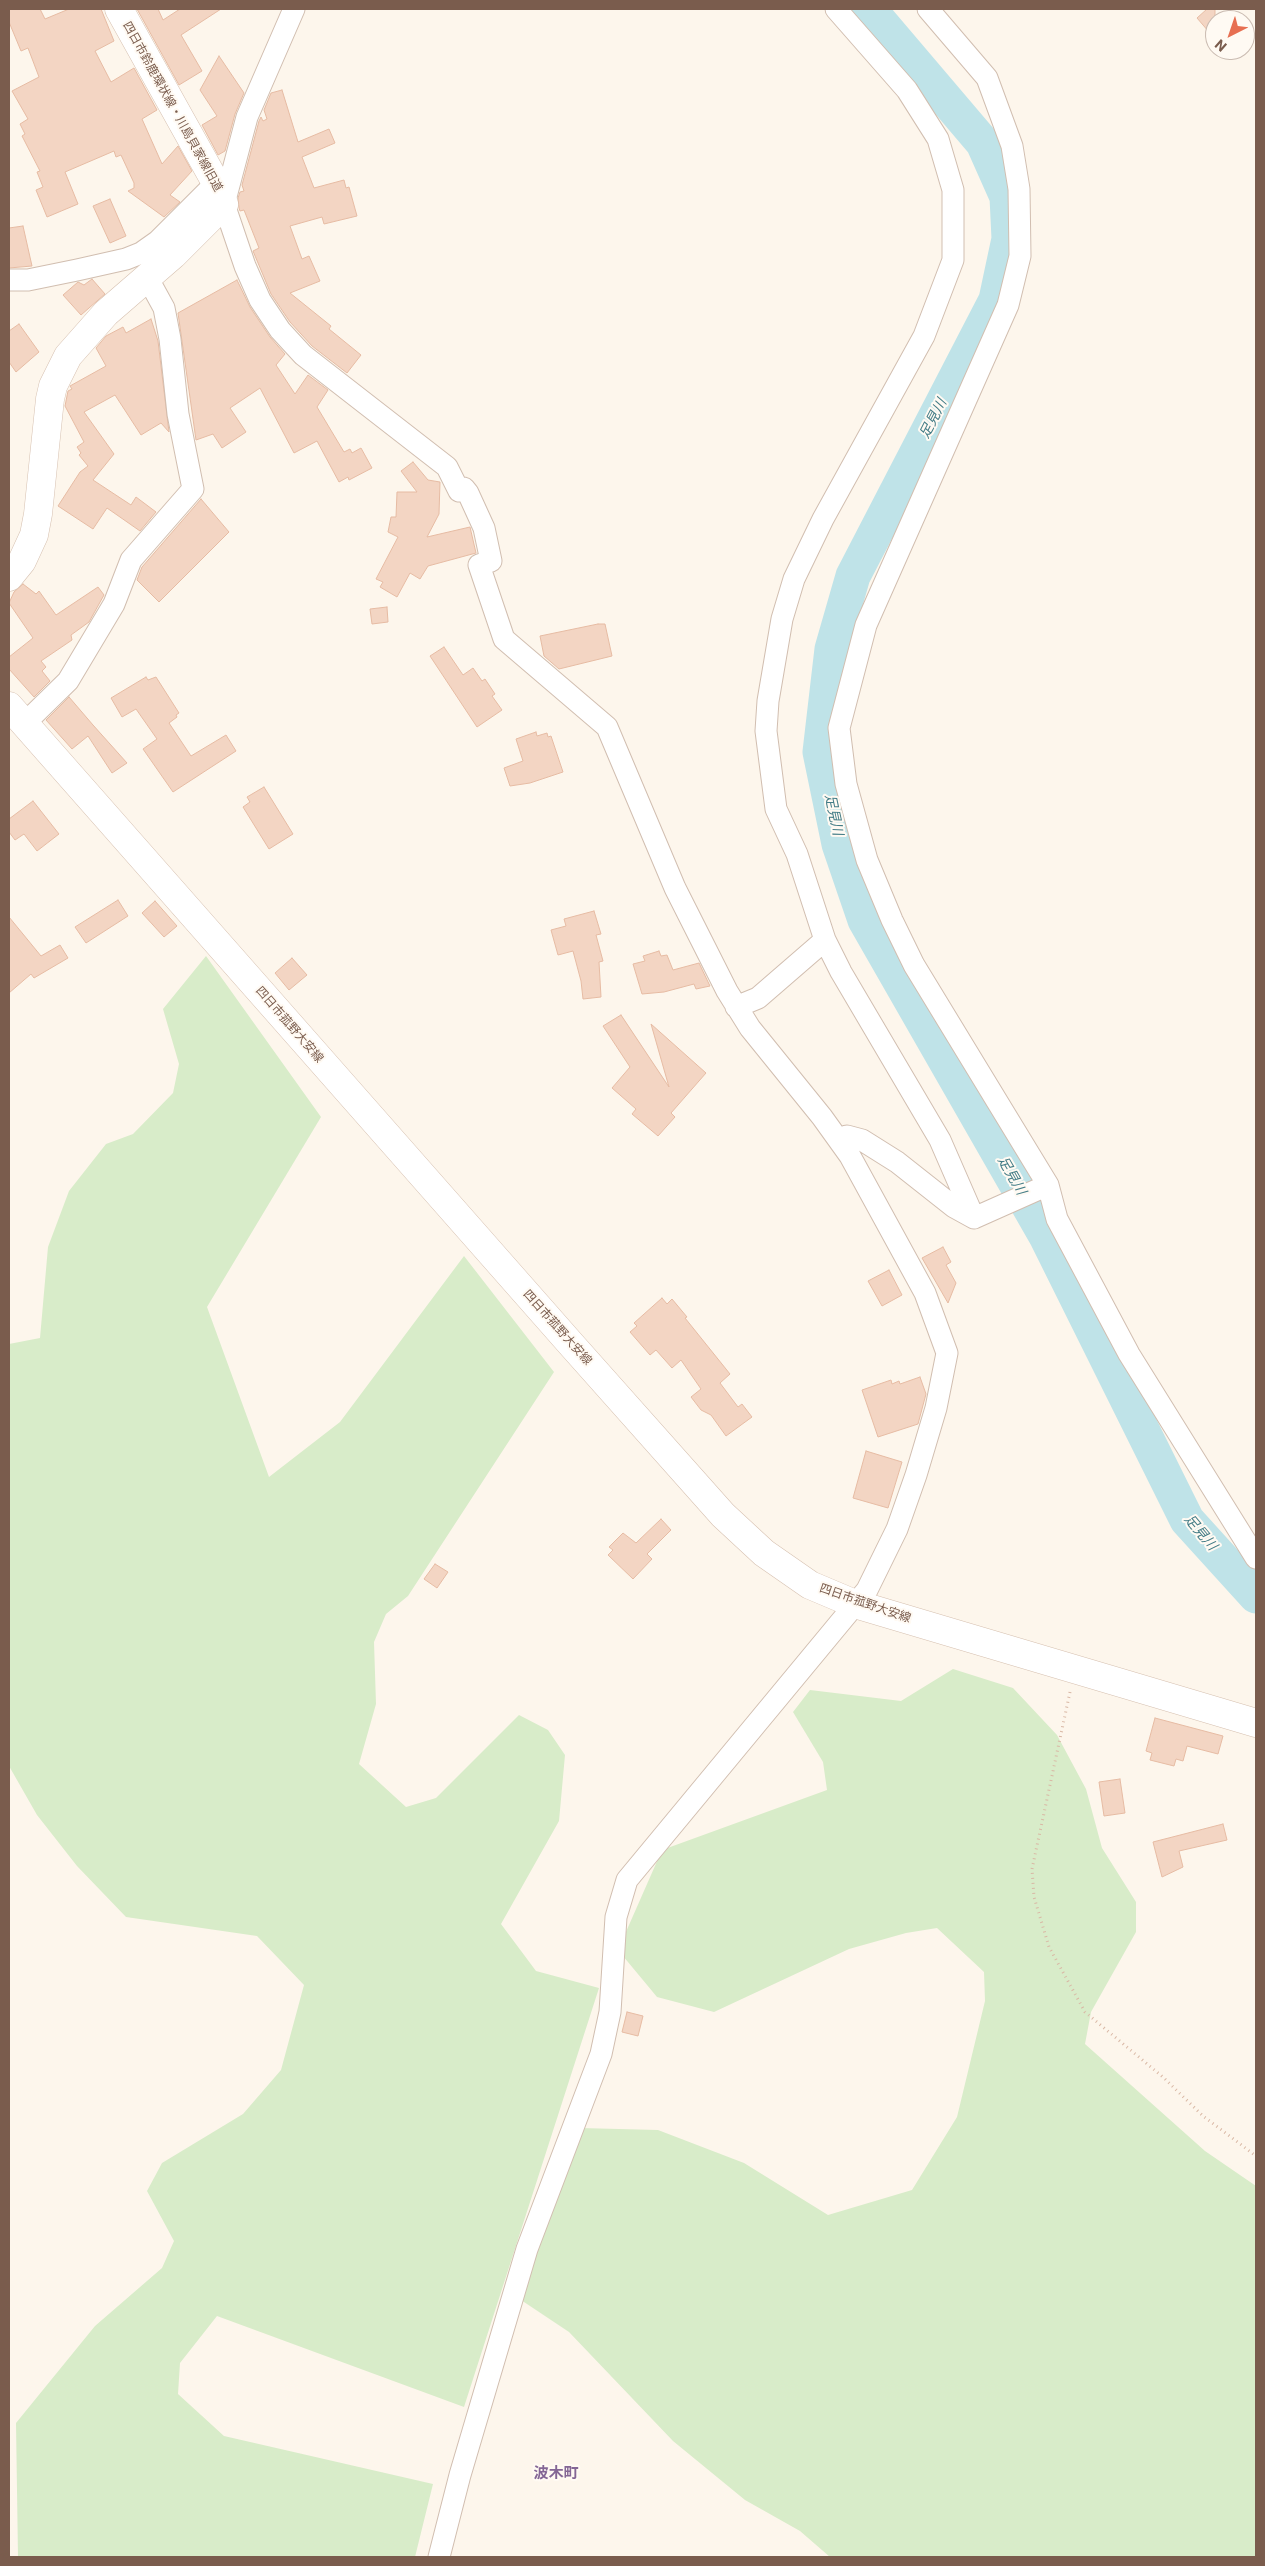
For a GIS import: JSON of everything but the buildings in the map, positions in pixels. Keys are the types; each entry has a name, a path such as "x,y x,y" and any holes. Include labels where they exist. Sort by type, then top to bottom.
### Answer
{"main road":[{"name":"四日市鈴鹿環状線・川島貝家線旧道","path":"9,577 22,561 34,535 38,514 50,399 60,371 81,339 106,313 147,277 220,193 119,9"},
{"name":"四日市菰野大安線","path":"17,715 723,1515 764,1554 810,1585 855,1604 1256,1723"}],"street":[{"path":"9,280 28,280 126,259 140,253 158,241 220,193 247,117 294,9"},
{"path":"836,9 907,90 938,138 953,190 953,260 924,336 819,528 794,579 782,619 768,702 766,731 776,809 797,854 825,940 841,972 940,1140 974,1218"},
{"path":"928,9 987,78 1012,146 1019,189 1020,256 1008,305 866,625 839,728 846,784 867,860 892,920 914,965 1048,1185 1057,1219 1129,1354 1256,1558"},
{"path":"220,193 245,266 260,300 280,330 303,355 447,467 459,491 464,488 468,493 484,528 491,561 479,565 504,638 606,726 675,888 736,1007 838,1139 915,1272 940,1328 947,1353 936,1408 897,1529 867,1590 627,1880 616,1917 610,2012 600,2054 527,2249 460,2475 439,2557"},
{"path":"17,715 68,681 114,604 131,560 193,489 178,414 170,339 164,308 147,277"},
{"path":"736,1007 758,998 825,940"},
{"path":"838,1139 848,1136 869,1145 897,1162 954,1207 974,1218"},
{"path":"974,1218 1048,1185"}],"path":[{"path":"1075,1669 1032,1869 1034,1897 1049,1946 1085,2012 1164,2078 1203,2116 1256,2156"}],"green space":[{"path":"206,956 321,1117 207,1307 269,1477 340,1422 464,1256 554,1372 408,1596 386,1614 374,1642 376,1704 359,1764 406,1807 436,1798 519,1715 548,1730 565,1755 559,1821 501,1924 536,1971 599,1988 464,2407 217,2316 180,2363 178,2394 224,2436 433,2484 415,2557 18,2557 16,2423 95,2326 162,2268 174,2241 147,2191 162,2163 243,2114 281,2070 304,1985 257,1936 126,1917 77,1866 37,1815 9,1766 9,1344 40,1338 48,1247 69,1191 106,1144 133,1134 173,1093 179,1064 163,1009"},
{"path":"953,1669 1013,1688 1057,1735 1086,1789 1102,1848 1136,1902 1136,1932 1091,2012 1085,2044 1205,2151 1256,2186 1256,2557 830,2557 800,2531 745,2500 673,2441 569,2332 521,2300 580,2128 658,2130 744,2163 828,2215 912,2190 957,2117 985,2001 984,1972 937,1928 906,1933 849,1949 714,2012 657,1997 618,1950 662,1850 827,1790 823,1762 793,1712 810,1690 901,1701"}],"waterway":[{"name":"足見川","path":"869,9 983,143 1007,197 1009,239 996,300 853,576 832,649 820,752 839,844 865,920 1046,1236 1187,1520 1256,1596"}],"district":[{"name":"波木町","path":"556,2474"}]}
